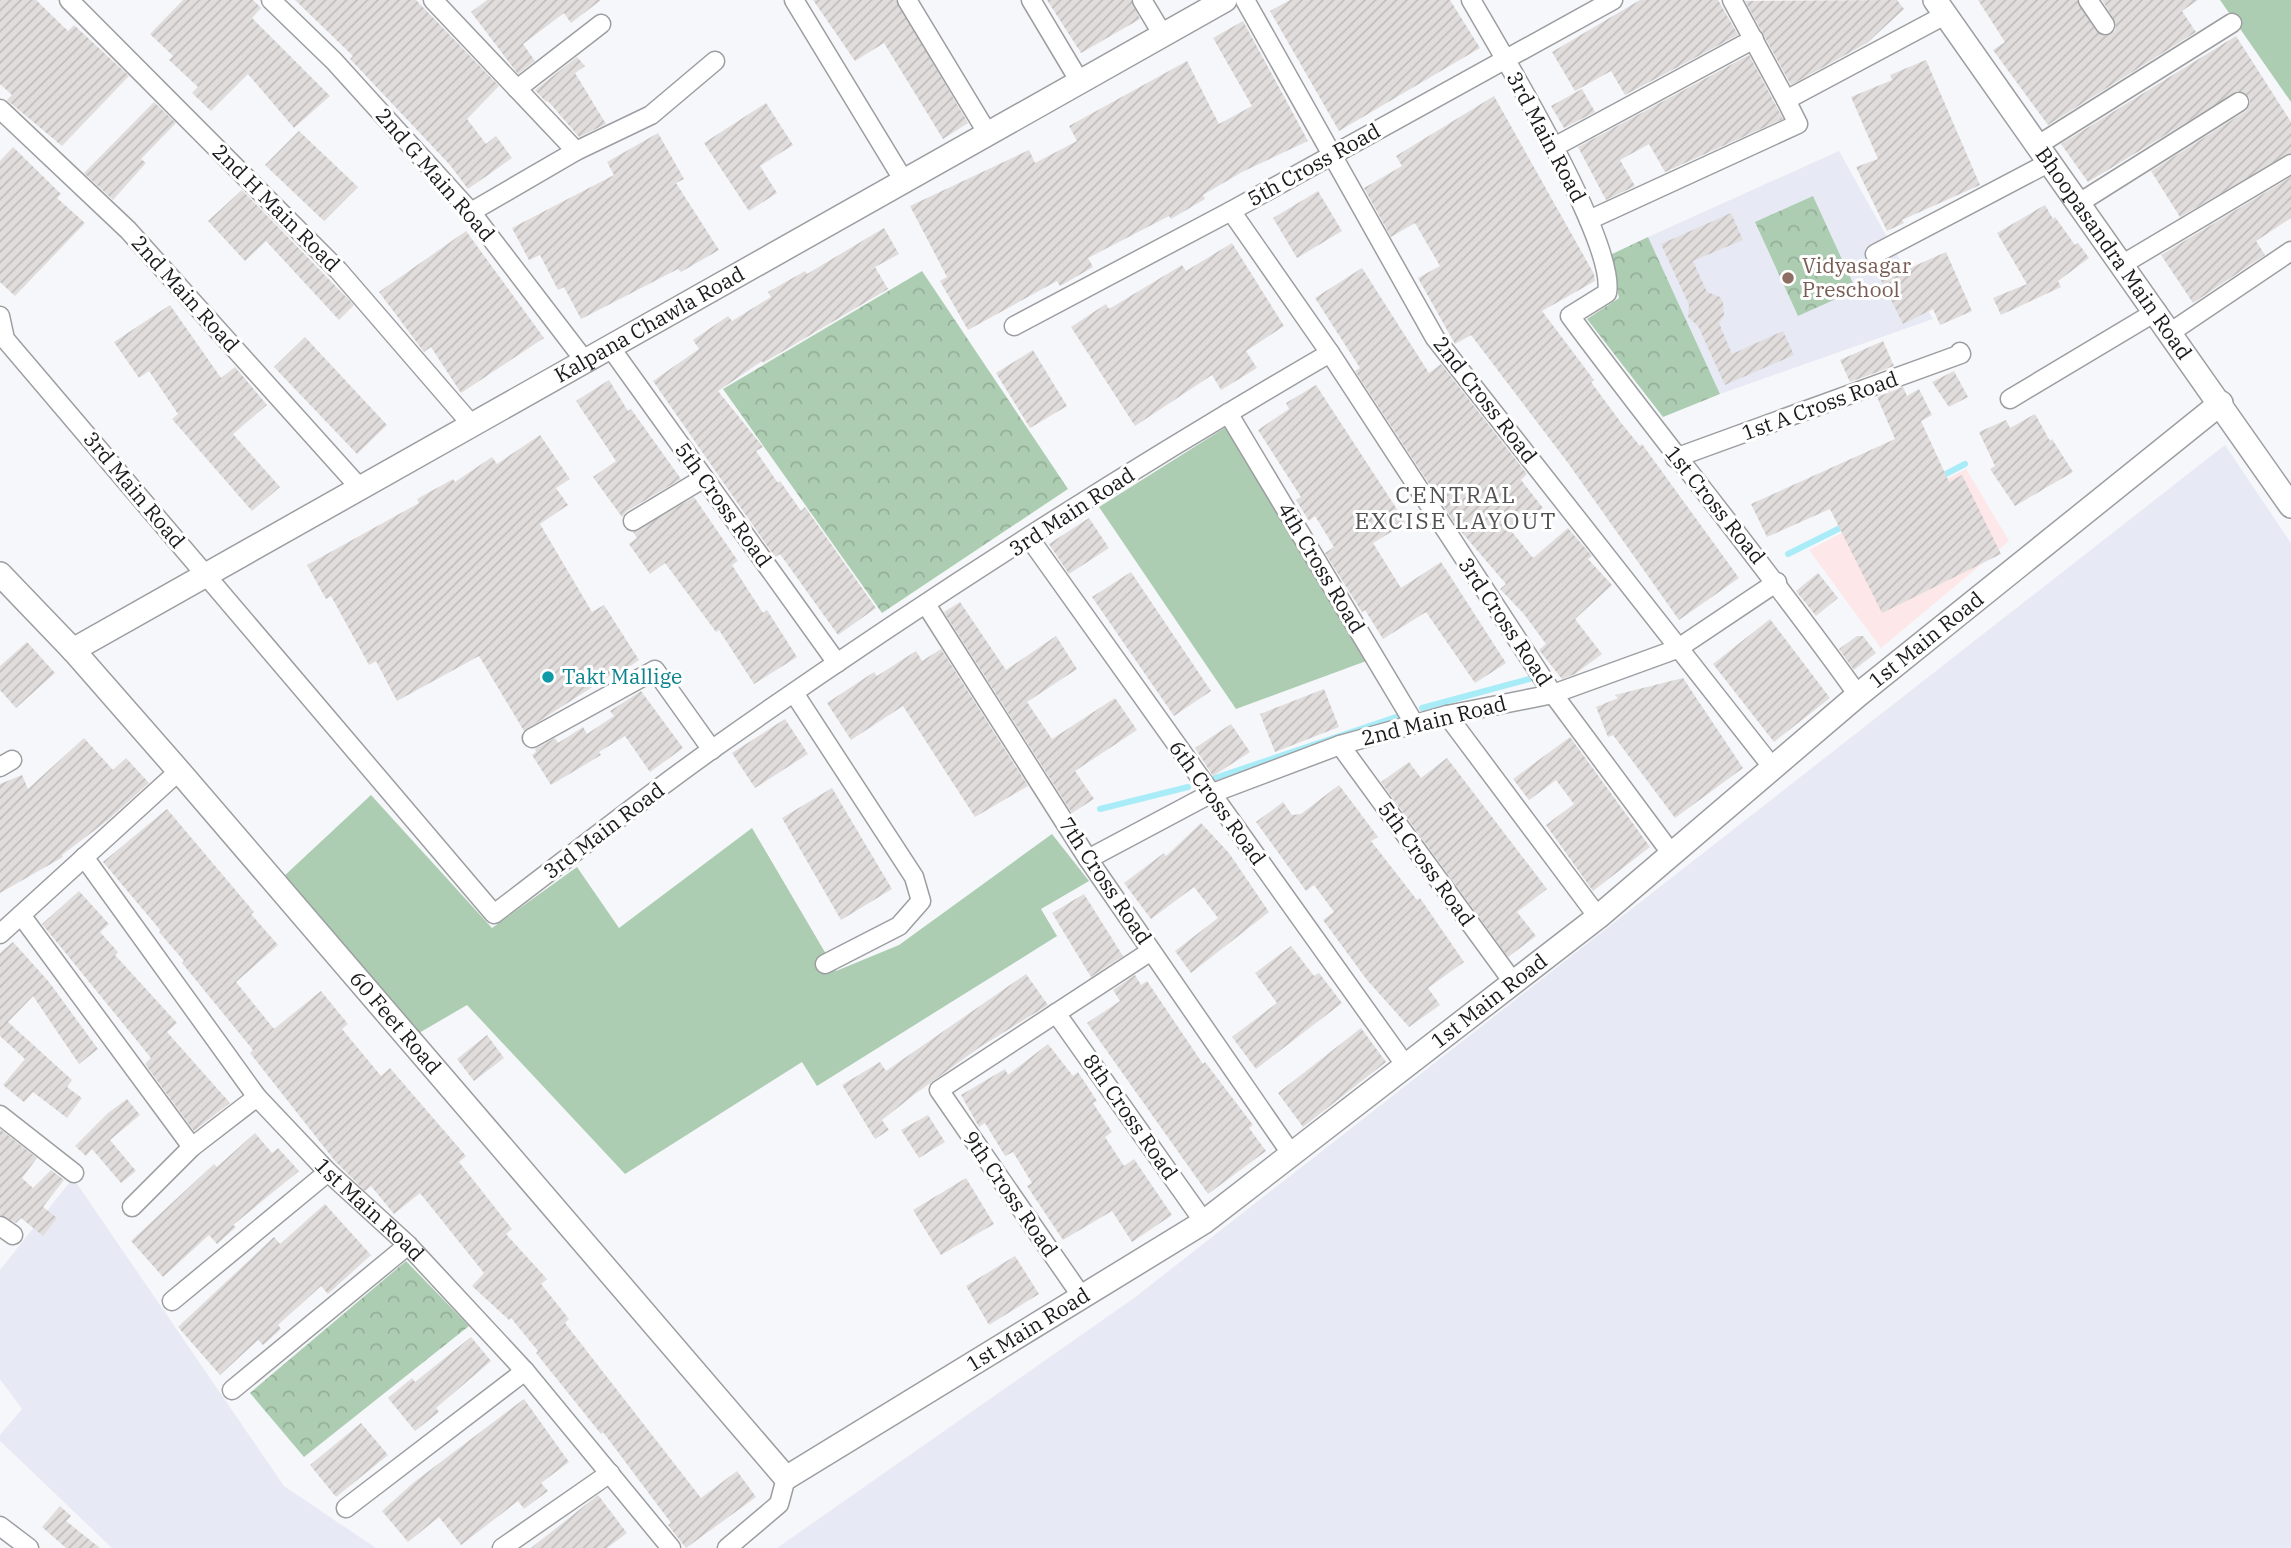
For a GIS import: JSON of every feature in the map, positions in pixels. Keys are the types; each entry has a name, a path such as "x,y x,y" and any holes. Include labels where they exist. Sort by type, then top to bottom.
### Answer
{"street":[{"name":"2nd H Main Road","path":"69,0 338,270 472,425"},
{"name":"2nd G Main Road","path":"271,0 334,61 471,212 585,361"},
{"path":"460,0 439,6 576,151"},
{"path":"794,0 904,181"},
{"path":"907,0 988,134"},
{"path":"1031,0 1080,82"},
{"path":"1142,0 1163,35"},
{"name":"Kalpana Chawla Road","path":"73,650 1224,0"},
{"name":"2nd Cross Road","path":"1245,0 1435,338 1773,768"},
{"name":"3rd Main Road","path":"1471,0 1553,148 1588,220 1610,279 1607,293 1570,316"},
{"name":"5th Cross Road","path":"1014,326 1231,211 1613,0"},
{"path":"1588,220 1798,124 1732,0"},
{"path":"2088,0 2105,25"},
{"path":"1786,100 1940,7"},
{"name":"Bhoopasandra Main Road","path":"1940,7 2157,311 2291,506"},
{"path":"1875,254 2044,153 2232,23"},
{"path":"517,89 601,24"},
{"path":"1553,148 1754,39"},
{"path":"471,212 576,151 651,115 715,61"},
{"path":"2079,203 2239,102"},
{"name":"2nd Main Road","path":"0,109 128,230 360,488"},
{"path":"2123,264 2291,163"},
{"name":"3rd Cross Road","path":"1231,211 1330,353 1553,694 1671,853"},
{"path":"2171,332 2291,251"},
{"path":"2010,400 2157,311"},
{"name":"3rd Main Road","path":"0,316 5,339 494,914 712,750 837,663 1227,413 1330,353"},
{"name":"1st Cross Road","path":"1570,316 1675,458 1777,582 1858,695"},
{"name":"5th Cross Road","path":"610,347 837,663"},
{"name":"1st A Cross Road","path":"1675,458 1961,354 1960,352"},
{"name":"1st Main Road","path":"786,1478 1204,1222 1290,1152 1598,917 1858,695 2221,403"},
{"name":"4th Cross Road","path":"1227,413 1414,723"},
{"path":"633,521 704,478"},
{"name":"6th Cross Road","path":"1030,539 1405,1066"},
{"name":"60 Feet Road","path":"0,574 73,650 179,771 786,1478"},
{"name":"2nd Main Road","path":"1088,859 1210,794 1340,745 1447,715 1553,694 1677,649 1777,582"},
{"name":"7th Cross Road","path":"926,606 1088,859 1290,1152"},
{"path":"532,738 655,670 712,750"},
{"path":"794,693 914,877 921,901 900,926 825,964"},
{"path":"1447,715 1598,917"},
{"name":"5th Cross Road","path":"1340,745 1513,982"},
{"path":"0,934 179,771"},
{"name":"1st Main Road","path":"84,858 257,1097 328,1172 408,1245 525,1371 671,1548"},
{"path":"22,915 192,1147"},
{"path":"1056,1013 1151,951"},
{"name":"9th Cross Road","path":"1056,1013 939,1090 1082,1297"},
{"name":"8th Cross Road","path":"1056,1013 1204,1222"},
{"path":"132,1207 192,1147 257,1097"},
{"path":"0,1115 74,1172"},
{"path":"172,1301 328,1172"},
{"path":"232,1390 408,1245"},
{"path":"346,1508 525,1371"},
{"path":"502,1548 610,1473"},
{"path":"727,1548 779,1504 786,1478"},
{"path":"0,1526 29,1548"}],"shaded area":[{"name":"Vidyasagar Preschool","path":"1839,151 1933,319 1720,394 1648,237"},
{"path":"2225,445 2291,543 2291,1548 777,1548 1134,1298"},
{"path":"1966,469 2009,541 1881,648 1809,550"},
{"path":"73,1178 284,1486 376,1548 112,1548 0,1441 0,1435 22,1409 0,1379 0,1270"}],"green space":[{"path":"2220,0 2291,0 2291,102"},
{"path":"1813,196 1856,290 1798,316 1755,222"},
{"path":"1648,237 1720,394 1663,417 1587,319 1619,298 1610,255"},
{"path":"922,271 1068,489 882,613 723,389"},
{"path":"1226,427 1369,660 1236,709 1099,507"},
{"path":"371,795 492,928 577,867 619,928 752,828 836,971 899,945 1052,834 1089,881 1041,909 1057,936 817,1086 802,1062 625,1174 467,1005 419,1033 283,877"},
{"path":"406,1261 469,1326 304,1457 250,1393"}],"building":[{"path":"0,0 36,0 68,31 74,25 129,76 62,146 7,100 12,95 0,84"},
{"path":"183,0 253,0 261,8 252,18 330,96 294,128 248,74 211,111 192,93 198,87 169,60 173,56 150,34"},
{"path":"295,0 416,0 499,86 467,119 486,144 496,136 512,158 468,189 450,165 350,59 353,56"},
{"path":"487,0 601,0 571,23 564,13 523,44 535,61 518,74 471,12"},
{"path":"813,0 896,0 968,123 943,139 884,43 855,61"},
{"path":"1047,0 1131,0 1140,19 1081,53"},
{"path":"1290,0 1450,0 1480,48 1339,131 1270,11"},
{"path":"1640,0 1718,0 1738,35 1625,95 1611,71 1575,91 1552,52"},
{"path":"1897,0 1904,9 1867,43 1791,85 1745,1"},
{"path":"1978,0 2077,0 2096,31 2105,36 2115,31 2116,23 2102,0 2198,0 2182,11 2196,32 2048,125 1993,50 2005,42"},
{"path":"1243,21 1308,141 1242,172 1203,195 1205,199 1171,219 1169,216 1088,258 1093,267 1060,286 1057,281 968,330 940,281 947,277 910,206 1029,150 1035,163 1077,141 1069,126 1187,61 1219,124 1252,106 1213,38"},
{"path":"2236,36 2291,122 2291,153 2180,217 2151,171 2246,111 2249,97 2238,91 2088,182 2061,144"},
{"path":"1749,55 1783,119 1665,172 1649,144 1620,160 1635,186 1606,200 1578,147"},
{"path":"577,57 585,66 575,73 606,124 579,137 535,90"},
{"path":"1926,60 1980,185 1902,220 1904,223 1887,231 1856,167 1878,159 1851,97 1892,80 1890,75"},
{"path":"1582,89 1595,112 1564,128 1551,106"},
{"path":"1494,96 1594,274 1595,281 1542,311 1594,380 1591,382 1640,446 1642,444 1739,578 1679,620 1568,463 1471,335 1455,344 1418,278 1440,266 1415,223 1391,237 1364,188 1402,166 1396,156"},
{"path":"154,102 176,123 141,159 146,163 113,200 84,173"},
{"path":"766,103 793,145 760,166 777,193 749,211 704,143"},
{"path":"299,131 358,187 324,221 265,165"},
{"path":"658,133 684,179 676,183 719,250 681,272 678,269 581,319 564,287 558,290 540,255 529,260 512,228 614,175 607,162"},
{"path":"13,147 61,194 57,198 85,223 15,296 0,282 0,161"},
{"path":"2291,177 2291,218 2256,241 2265,255 2193,303 2161,255"},
{"path":"242,190 354,305 339,320 266,241 245,261 208,221"},
{"path":"1318,191 1342,231 1297,258 1273,218"},
{"path":"2045,205 2053,219 2055,217 2075,245 2078,243 2089,258 2058,281 2061,287 2001,315 1993,298 2027,284 1997,233"},
{"path":"1731,213 1743,240 1693,261 1707,292 1720,297 1723,302 1724,316 1719,323 1732,354 1783,331 1794,355 1725,385 1698,326 1688,317 1689,305 1661,244"},
{"path":"884,228 899,254 875,267 888,289 763,363 762,361 718,391 763,447 756,451 778,483 780,481 801,511 805,507 876,608 838,635 780,554 775,557 653,381 699,349 693,340 728,316 732,321 771,297 768,292 805,271 807,274"},
{"path":"466,231 544,338 461,393 431,347 424,352 379,292"},
{"path":"1232,243 1284,326 1246,351 1257,368 1221,390 1212,375 1135,426 1071,327 1106,304 1109,309 1182,265 1186,271"},
{"path":"1946,252 1972,311 1940,325 1933,309 1903,324 1876,270 1897,260 1903,271"},
{"path":"1362,268 1429,373 1441,364 1527,474 1521,480 1543,508 1512,532 1533,558 1568,528 1592,556 1588,559 1612,585 1575,619 1602,654 1575,674 1562,679 1539,650 1546,644 1523,613 1500,589 1506,584 1458,528 1355,371 1360,368 1315,298"},
{"path":"170,305 221,378 235,367 267,405 233,434 280,487 252,511 172,419 178,414 149,371 139,378 114,342"},
{"path":"305,337 387,425 357,454 274,367"},
{"path":"1883,341 1894,366 1850,382 1840,360"},
{"path":"1033,350 1067,406 1030,428 996,373"},
{"path":"1954,371 1968,397 1949,407 1932,382"},
{"path":"609,380 628,411 631,409 681,479 627,511 622,517 593,477 616,461 576,401"},
{"path":"1316,385 1406,523 1373,543 1401,588 1441,562 1506,663 1475,683 1426,612 1383,639 1365,610 1362,612 1325,553 1334,547 1315,516 1309,521 1296,500 1301,497 1258,430 1289,409 1286,403"},
{"path":"1903,387 1907,396 1919,389 1932,415 1921,421 1949,482 1962,475 2001,554 1882,613 1830,509 1767,537 1751,504 1895,439 1877,397"},
{"path":"2035,414 2050,441 2052,439 2073,472 2015,506 1990,469 1995,466 1979,432 2006,420 2010,428"},
{"path":"540,435 570,479 556,488 568,505 540,524 592,612 604,605 639,660 626,669 628,672 614,680 611,675 524,731 479,656 397,701 376,661 369,665 331,596 326,599 307,565 419,503 417,499 453,479 455,482 492,457 497,464"},
{"path":"694,497 738,561 732,565 763,613 767,610 797,657 754,684 719,630 716,632 665,563 650,574 629,544 637,538 633,532"},
{"path":"1089,518 1109,548 1069,574 1049,544"},
{"path":"1131,572 1211,691 1174,716 1092,597"},
{"path":"1818,573 1838,598 1816,616 1796,591"},
{"path":"960,602 1006,670 1056,636 1077,669 1027,702 1052,739 1115,698 1137,730 1075,771 1094,799 1072,813 944,612"},
{"path":"1770,619 1830,698 1774,742 1713,664"},
{"path":"1857,636 1863,636 1876,653 1854,670 1839,649"},
{"path":"27,642 55,673 16,708 0,690 0,666"},
{"path":"941,649 1028,786 975,817 903,706 851,740 827,703 874,672 877,676 916,651 922,661"},
{"path":"1683,678 1743,768 1675,818 1613,735 1608,737 1596,707 1618,698 1615,695"},
{"path":"1324,689 1339,727 1275,752 1260,714"},
{"path":"641,691 683,748 650,772 625,736 599,752 601,755 551,785 532,755 536,752 535,749 555,738 558,743 583,727 587,734 614,716 610,711"},
{"path":"785,719 808,754 755,788 732,753"},
{"path":"1231,724 1250,752 1213,776 1195,748"},
{"path":"1570,737 1650,847 1593,891 1546,825 1574,804 1556,780 1529,800 1513,779"},
{"path":"84,738 113,770 126,758 149,783 108,820 62,855 63,857 0,893 0,784 22,775 28,789"},
{"path":"1447,758 1547,889 1517,912 1536,936 1508,957 1381,782 1409,762 1421,778"},
{"path":"1339,785 1378,837 1371,841 1417,900 1420,898 1464,962 1428,988 1440,1005 1409,1027 1367,980 1323,920 1334,912 1314,885 1306,891 1256,822 1283,802 1292,815 1301,814"},
{"path":"832,788 892,889 841,920 782,818"},
{"path":"167,809 254,912 251,914 278,945 236,982 274,1029 321,991 348,1024 342,1029 381,1076 390,1068 466,1156 459,1162 512,1229 506,1234 547,1279 541,1284 569,1319 565,1323 701,1498 737,1471 756,1497 686,1548 668,1525 671,1523 603,1432 601,1434 536,1353 538,1351 511,1318 509,1320 472,1286 484,1273 420,1193 394,1214 371,1186 365,1191 335,1161 250,1053 253,1050 182,963 184,961 159,932 161,931 103,862"},
{"path":"1201,823 1229,853 1269,912 1191,973 1175,951 1218,918 1194,887 1151,919 1124,883 1164,853 1166,856"},
{"path":"79,891 109,924 100,932 118,952 115,955 177,1023 167,1032 230,1103 194,1131 145,1064 151,1058 42,924"},
{"path":"1084,894 1123,956 1091,977 1052,913"},
{"path":"13,942 49,982 98,1049 79,1064 33,996 8,1022 72,1080 67,1087 82,1098 67,1118 33,1092 24,1102 3,1085 25,1059 0,1036 0,953"},
{"path":"1291,946 1314,976 1319,973 1342,1003 1256,1069 1232,1037 1277,1003 1255,973"},
{"path":"1026,974 1048,1005 980,1047 915,1094 882,1120 889,1130 875,1139 842,1085 880,1062 886,1071"},
{"path":"1135,975 1141,985 1147,981 1203,1064 1205,1062 1253,1125 1249,1128 1266,1151 1208,1194 1087,1023 1120,1001 1113,990"},
{"path":"1361,1028 1386,1062 1303,1127 1278,1093"},
{"path":"487,1035 504,1058 474,1081 457,1059"},
{"path":"1048,1044 1073,1076 1078,1072 1097,1101 1093,1103 1112,1132 1105,1137 1124,1166 1134,1159 1172,1215 1132,1242 1112,1211 1063,1240 1027,1186 1032,1183 1013,1152 1005,1156 985,1123 979,1127 961,1095 1005,1069 1008,1075"},
{"path":"127,1099 140,1115 110,1140 136,1171 121,1183 92,1149 86,1156 75,1146 108,1113"},
{"path":"928,1115 945,1142 919,1158 901,1130"},
{"path":"0,1129 37,1158 22,1178 33,1188 51,1170 64,1180 43,1207 57,1218 43,1236 21,1218 16,1223 0,1215"},
{"path":"255,1133 272,1153 278,1148 299,1171 233,1225 236,1227 217,1244 209,1235 163,1277 131,1241 214,1164 217,1167"},
{"path":"966,1178 994,1224 941,1255 913,1210"},
{"path":"325,1204 371,1255 328,1294 321,1286 278,1325 281,1329 263,1345 258,1340 220,1375 178,1327 274,1237 280,1244"},
{"path":"1015,1256 1039,1294 989,1325 966,1286"},
{"path":"471,1337 491,1361 436,1408 439,1412 415,1431 388,1398 412,1378 415,1382"},
{"path":"524,1399 569,1462 541,1483 548,1491 524,1509 518,1501 461,1545 439,1517 408,1542 382,1511 413,1483"},
{"path":"361,1423 388,1455 336,1497 310,1465"},
{"path":"598,1495 627,1533 607,1548 531,1548"},
{"path":"60,1506 71,1516 66,1521 100,1548 66,1548 42,1527"}],"waterway":[{"path":"1940,477 1965,464"},
{"path":"1788,554 1846,525"},
{"path":"1422,708 1533,678"},
{"path":"1215,778 1399,716"},
{"path":"1100,809 1188,787"}],"place":[{"name":"Vidyasagar Preschool","path":"1788,278"},
{"name":"Takt Mallige","path":"548,677"}],"district":[{"name":"CENTRAL EXCISE LAYOUT","path":"1456,508"}]}
